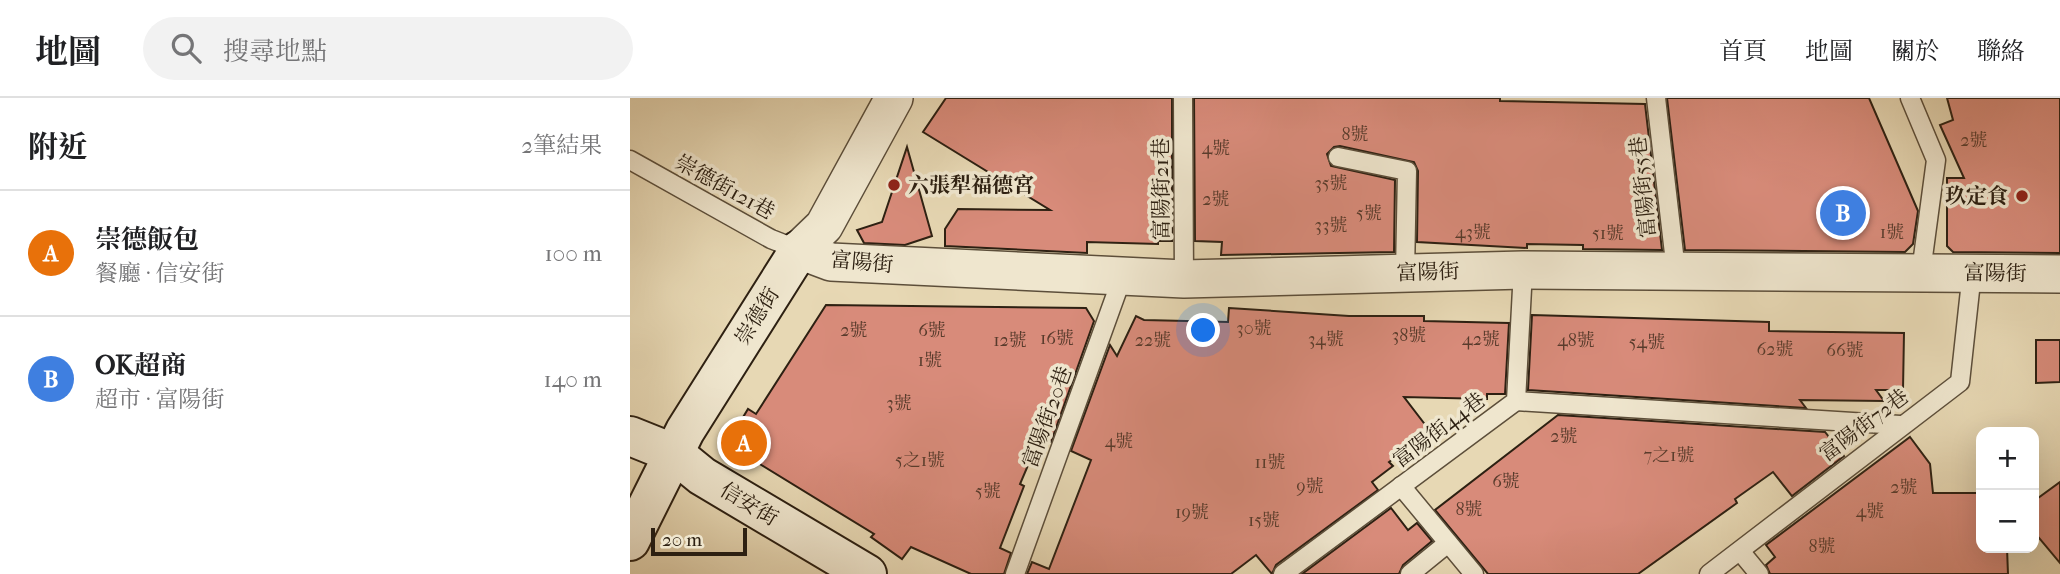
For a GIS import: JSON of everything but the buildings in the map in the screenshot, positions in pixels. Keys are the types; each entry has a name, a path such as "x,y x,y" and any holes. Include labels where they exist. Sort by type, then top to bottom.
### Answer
{"street":[{"name":"崇德街","path":"630,541 654,488 675,454 685,431 799,250 824,226 894,98"},
{"name":"富陽街","path":"799,250 831,262 1184,279 1523,270 2060,274"},
{"name":"信安街","path":"630,436 675,454 702,476 867,574"}],"lane":[{"name":"富陽街21巷","path":"1183,98 1184,279"},
{"name":"富陽街55巷","path":"1656,98 1675,271"},
{"path":"1910,98 1936,160 1921,272"},
{"path":"1338,157 1408,171 1405,273"},
{"name":"崇德街121巷","path":"630,160 771,239 799,250"},
{"name":"富陽街44巷","path":"1283,574 1517,401 1523,270"},
{"name":"富陽街72巷","path":"1710,574 1900,425 1960,382 1972,272"},
{"name":"富陽街20巷","path":"1015,574 1123,275"},
{"path":"1517,401 1900,425"},
{"path":"1401,486 1474,574"},
{"path":"1410,574 1448,542"},
{"path":"1740,551 1759,574"}],"place":[{"name":"六張犁福德宮","path":"894,185"},
{"name":"玖定食","path":"2022,196"},
{"name":"OK超商","path":"1843,213"},
{"name":"崇德飯包","path":"744,443"}]}
